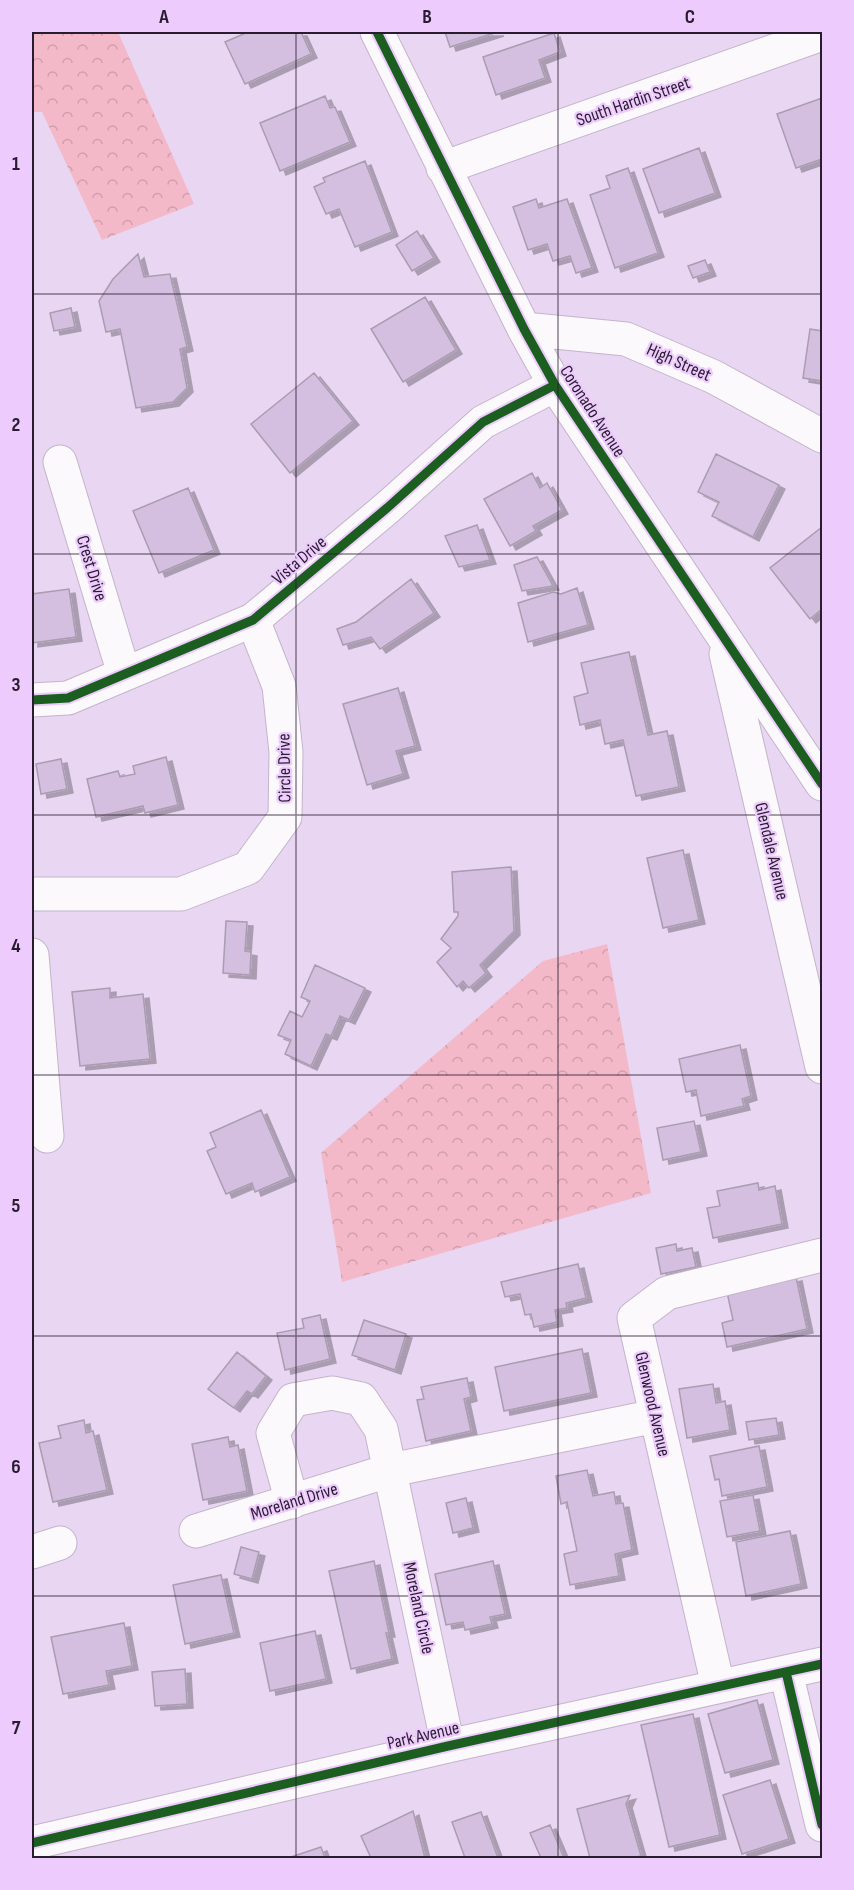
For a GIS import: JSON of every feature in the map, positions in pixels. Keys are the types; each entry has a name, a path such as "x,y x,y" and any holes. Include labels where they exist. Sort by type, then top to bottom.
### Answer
{"street":[{"name":"Coronado Avenue","path":"377,32 524,329 555,385 822,784"},
{"name":"South Hardin Street","path":"443,168 822,34"},
{"name":"High Street","path":"524,329 626,339 714,377 822,436"},
{"name":"Vista Drive","path":"32,700 68,698 253,620 387,508 483,422 555,385"},
{"name":"Crest Drive","path":"60,462 124,674"},
{"name":"Circle Drive","path":"32,894 181,894 248,868 285,817 286,752 279,686 253,620"},
{"name":"Glendale Avenue","path":"722,635 822,1067"},
{"path":"32,955 47,1136"},
{"name":"Glenwood Avenue","path":"718,1686 633,1318 667,1293 822,1255"},
{"name":"Moreland Circle","path":"292,1502 273,1433 293,1400 332,1393 361,1399 381,1429 448,1746"},
{"name":"Moreland Drive","path":"196,1531 391,1470 656,1416"},
{"name":"Park Avenue","path":"32,1843 448,1746 822,1664"},
{"path":"786,1672 822,1825"}],"green space":[{"path":"32,32 118,32 194,204 102,240 42,112 32,112"},
{"path":"607,944 651,1193 342,1282 321,1153 543,961"}],"building":[{"path":"248,32 301,32 311,54 245,84 225,42"},
{"path":"445,32 498,32 450,47"},
{"path":"554,33 560,52 539,60 545,78 496,95 483,57"},
{"path":"325,96 330,108 335,107 350,142 280,171 260,123"},
{"path":"822,98 822,159 796,168 777,114"},
{"path":"699,148 715,193 659,213 643,169"},
{"path":"365,161 392,232 355,247 339,209 326,214 314,187 325,182 323,178"},
{"path":"628,168 658,253 615,268 590,195 610,188 606,176"},
{"path":"536,199 539,208 567,199 592,268 576,273 570,256 553,261 547,244 528,250 513,207"},
{"path":"417,231 434,258 412,271 396,245"},
{"path":"138,254 144,277 170,274 187,347 180,349 187,388 173,402 136,408 120,329 106,332 99,301 113,279"},
{"path":"705,260 710,272 693,278 688,266"},
{"path":"425,297 456,350 403,382 371,329"},
{"path":"71,308 75,327 54,331 50,313"},
{"path":"810,329 822,331 822,381 803,378"},
{"path":"314,373 353,421 290,473 251,424"},
{"path":"716,454 779,485 753,537 712,516 719,502 698,492"},
{"path":"532,473 540,488 547,483 562,510 533,526 536,531 510,546 484,499"},
{"path":"188,488 214,550 159,573 133,511"},
{"path":"477,525 490,560 459,567 445,536"},
{"path":"822,527 822,609 810,619 770,568"},
{"path":"537,557 553,586 522,591 514,565"},
{"path":"411,579 434,613 380,649 371,637 343,645 337,629 356,622"},
{"path":"577,588 588,625 528,642 518,603 553,592 561,594"},
{"path":"69,589 76,637 32,643 32,594"},
{"path":"629,652 648,735 667,731 679,787 636,796 623,740 605,744 600,720 580,725 574,697 588,693 581,663"},
{"path":"398,688 415,746 396,751 403,774 367,785 343,704"},
{"path":"166,757 178,805 145,813 143,806 96,817 87,779 118,771 120,777 135,774 133,766"},
{"path":"61,759 67,789 41,794 36,764"},
{"path":"683,850 699,920 663,928 647,858"},
{"path":"511,867 514,931 480,965 486,973 469,988 463,981 457,987 437,962 451,948 441,939 458,916 458,912 454,912 452,872"},
{"path":"226,921 247,922 245,951 251,952 250,975 223,973"},
{"path":"315,965 365,988 349,1020 340,1016 331,1036 326,1034 311,1066 285,1054 291,1040 278,1035 290,1011 302,1017 310,1001 301,997"},
{"path":"110,988 110,998 143,994 150,1059 80,1066 72,992"},
{"path":"740,1045 751,1096 742,1099 744,1106 701,1116 696,1090 686,1092 679,1059"},
{"path":"261,1110 290,1177 255,1192 252,1183 226,1194 207,1151 216,1147 210,1133"},
{"path":"694,1121 701,1152 663,1160 657,1128"},
{"path":"758,1183 759,1190 775,1186 782,1224 713,1238 707,1208 720,1206 717,1191"},
{"path":"676,1244 677,1251 692,1248 696,1267 661,1274 656,1248"},
{"path":"578,1264 586,1298 566,1303 567,1308 555,1310 557,1322 534,1327 531,1314 525,1315 520,1294 505,1297 501,1282"},
{"path":"796,1277 807,1329 727,1347 722,1323 733,1320 727,1292"},
{"path":"320,1315 330,1359 285,1370 277,1333 304,1328 302,1319"},
{"path":"364,1320 406,1334 395,1370 352,1355"},
{"path":"582,1349 591,1393 504,1411 495,1367"},
{"path":"237,1352 266,1376 252,1394 247,1391 234,1408 208,1389"},
{"path":"467,1378 471,1397 464,1399 471,1431 426,1441 417,1400 424,1399 421,1387"},
{"path":"713,1384 716,1403 725,1401 730,1430 687,1438 679,1389"},
{"path":"776,1418 779,1435 749,1440 746,1422"},
{"path":"84,1420 86,1433 93,1431 107,1490 53,1502 39,1443 61,1438 58,1426"},
{"path":"228,1437 230,1447 238,1445 247,1491 203,1500 192,1444"},
{"path":"759,1446 767,1487 722,1496 719,1479 715,1480 710,1456"},
{"path":"587,1470 593,1496 614,1492 616,1504 623,1503 632,1550 615,1554 619,1576 570,1585 564,1554 577,1551 567,1502 561,1504 556,1476"},
{"path":"753,1495 760,1531 727,1537 720,1501"},
{"path":"466,1498 473,1528 453,1533 446,1503"},
{"path":"790,1531 801,1584 746,1596 736,1542"},
{"path":"241,1547 259,1552 252,1579 234,1574"},
{"path":"374,1561 392,1659 351,1669 329,1571"},
{"path":"493,1561 505,1614 490,1617 492,1624 465,1630 463,1622 446,1625 435,1574"},
{"path":"221,1575 234,1633 185,1644 173,1585"},
{"path":"124,1623 132,1666 106,1671 109,1685 63,1694 51,1637"},
{"path":"315,1631 326,1679 270,1691 260,1643"},
{"path":"185,1669 187,1704 155,1706 152,1672"},
{"path":"757,1700 773,1760 725,1773 708,1714"},
{"path":"693,1714 720,1835 669,1847 641,1725"},
{"path":"770,1780 789,1839 742,1854 723,1795"},
{"path":"630,1795 626,1804 641,1856 590,1858 577,1809"},
{"path":"413,1811 425,1858 371,1858 361,1836"},
{"path":"481,1812 498,1858 465,1858 452,1822"},
{"path":"550,1825 564,1858 541,1858 530,1833"},
{"path":"321,1847 325,1858 288,1858"}],"cycle path":[{"path":"377,32 524,329 555,385 822,784"},
{"path":"32,700 68,698 253,620 387,508 483,422 555,385"},
{"path":"32,1843 448,1746 822,1664"},
{"path":"786,1672 822,1825"}]}
